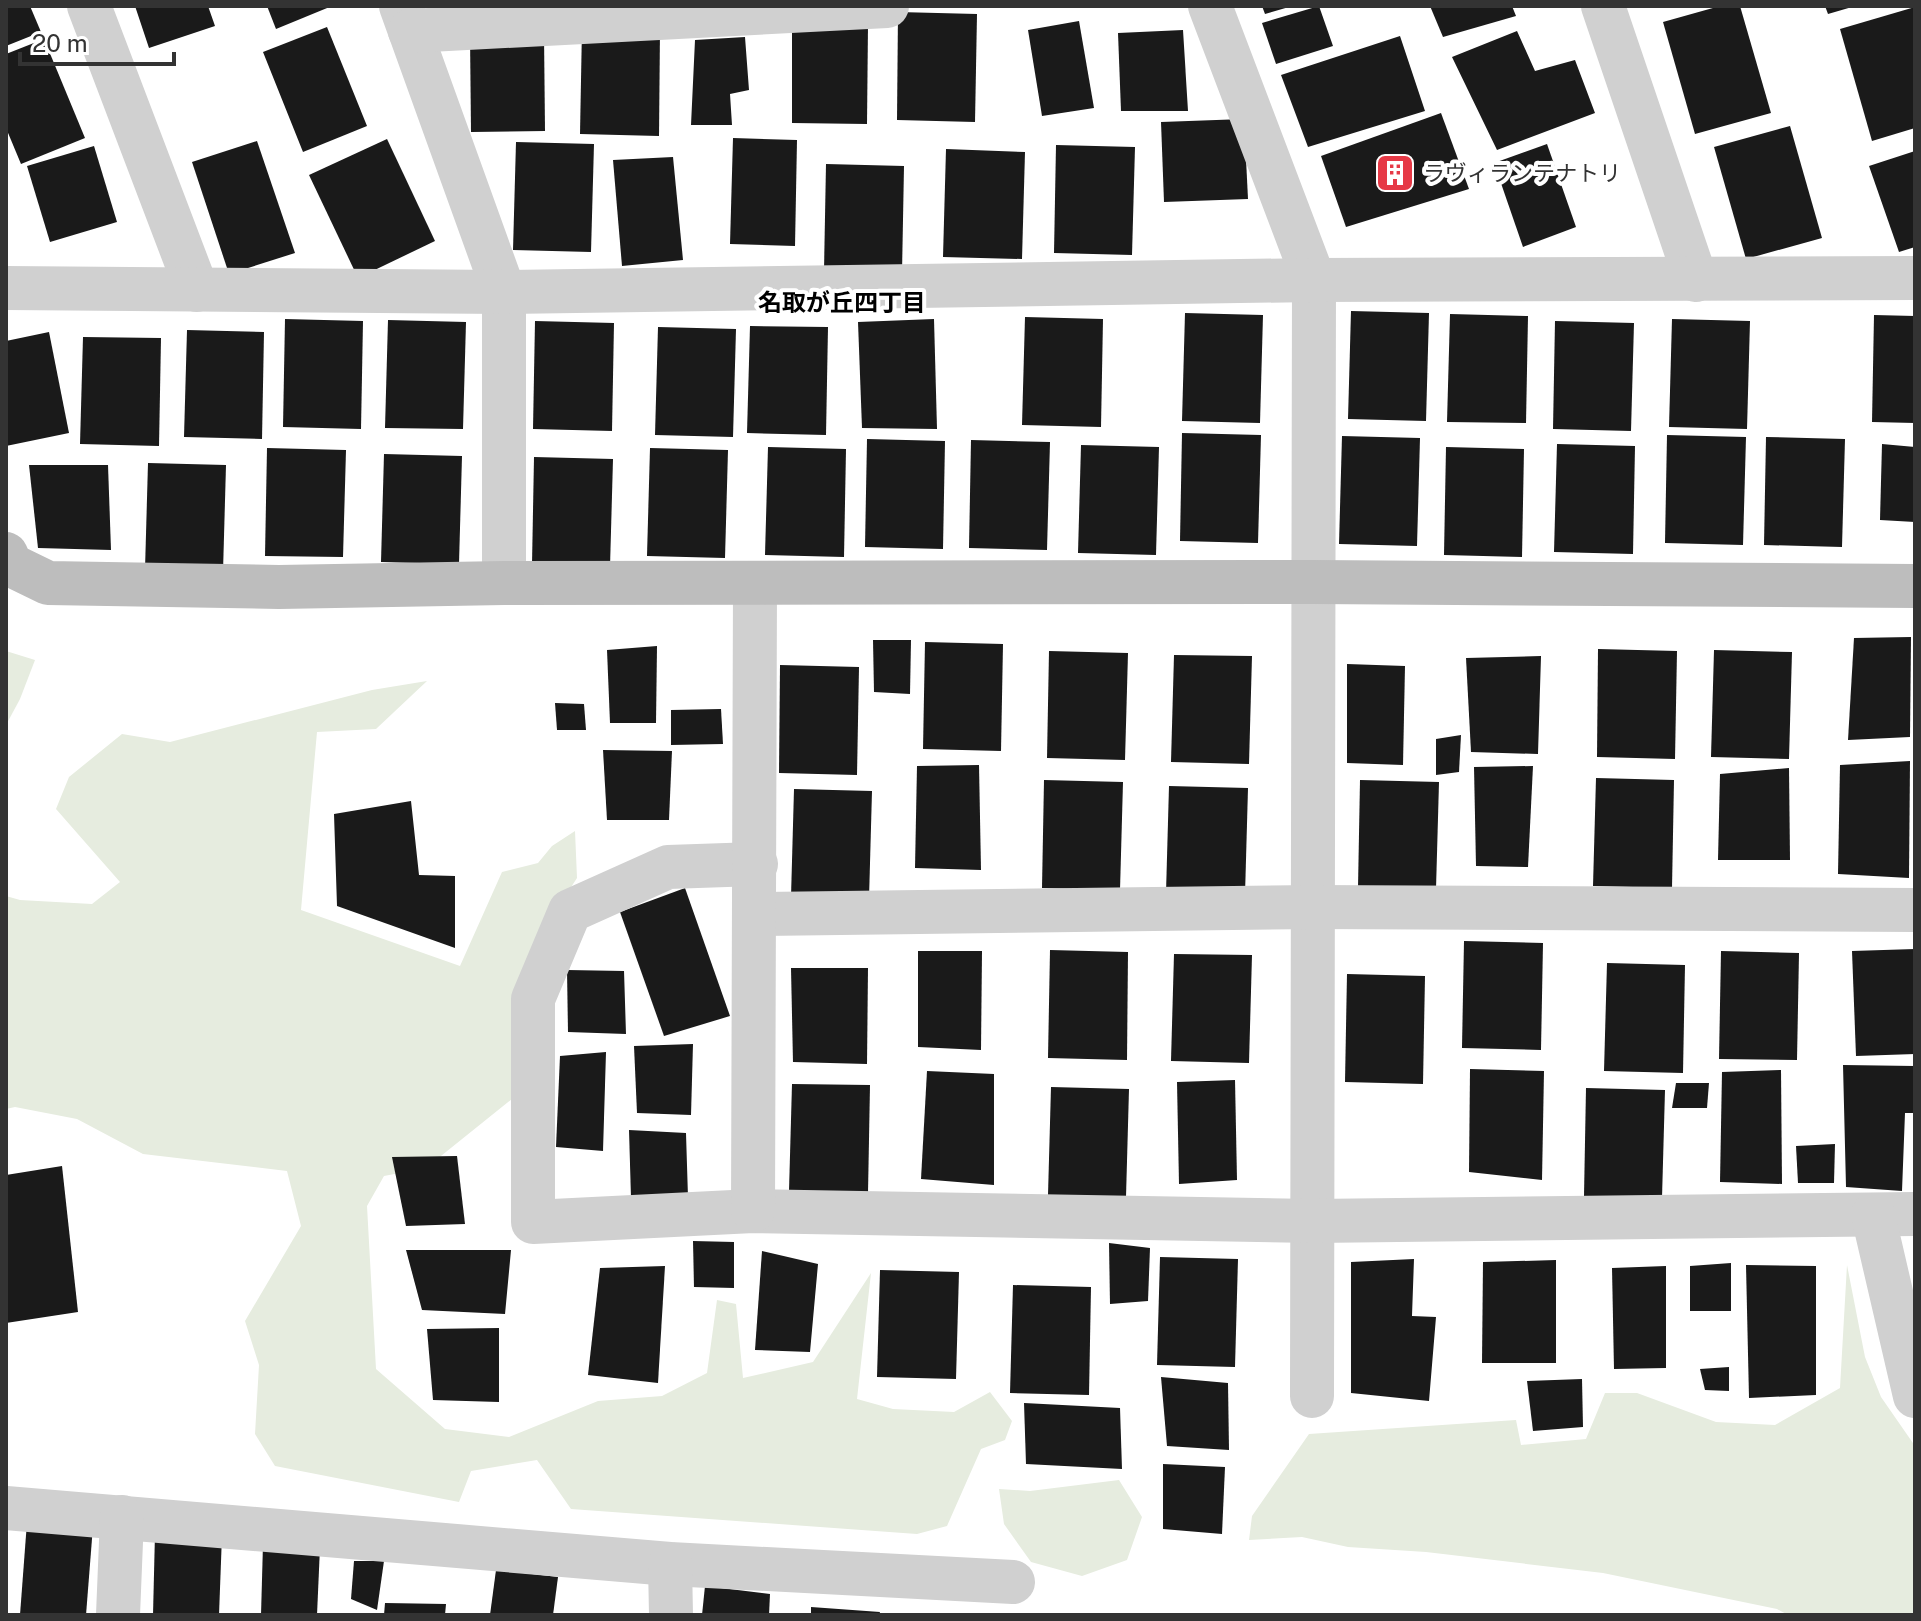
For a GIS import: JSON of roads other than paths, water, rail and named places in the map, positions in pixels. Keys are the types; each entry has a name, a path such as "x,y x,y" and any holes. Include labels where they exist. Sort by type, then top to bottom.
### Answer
{"street":[{"path":"89,6 197,290"},
{"path":"504,583 504,292 406,18 887,6"},
{"path":"1210,6 1314,280 1312,1396"},
{"path":"1603,6 1696,280"},
{"path":"6,288 504,292 1314,280 1915,278"},
{"path":"6,554 11,565 48,583 279,587 504,583 1314,582 1915,586"},
{"path":"753,1211 755,585"},
{"path":"756,864 668,867 570,911 533,999 533,1222 753,1211 1313,1221 1894,1214 1915,1396"},
{"path":"756,914 1314,907 1915,910"},
{"path":"6,1508 670,1564 1013,1582"},
{"path":"118,1615 122,1517"},
{"path":"670,1564 671,1615"}],"place":[{"name":"ラヴィランテナトリ","path":"1395,173"}],"district":[{"name":"名取が丘四丁目","path":"842,302"}]}
